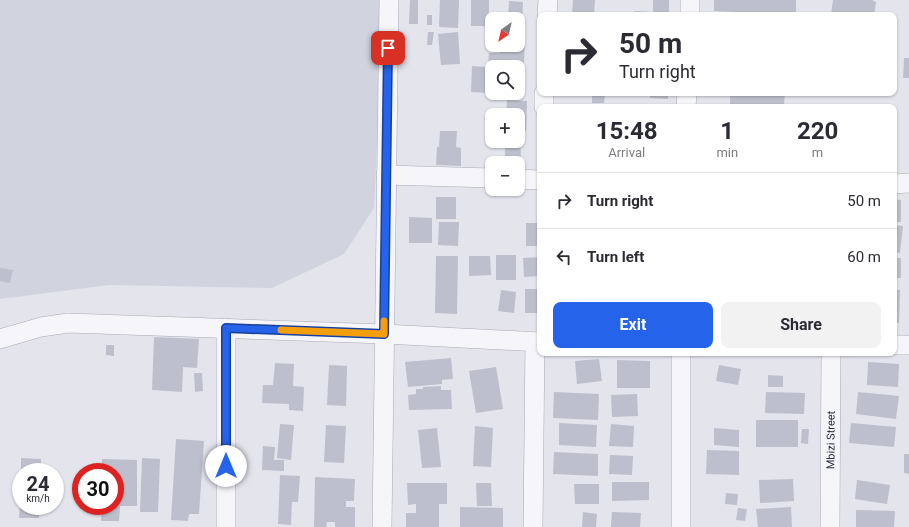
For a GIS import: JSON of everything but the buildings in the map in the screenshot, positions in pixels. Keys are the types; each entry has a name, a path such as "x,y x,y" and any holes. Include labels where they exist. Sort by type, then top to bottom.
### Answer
{"street":[{"path":"382,527 389,0"},
{"path":"547,12 548,0"},
{"path":"690,0 690,12"},
{"path":"386,175 485,178"},
{"path":"525,179 537,180"},
{"path":"897,184 909,184"},
{"path":"0,339 41,327 68,323 384,334 537,342"},
{"path":"226,328 226,527"},
{"path":"897,345 909,345"},
{"path":"533,527 538,356"},
{"path":"681,356 681,527"},
{"name":"Mbizi Street","path":"830,527 831,356"}],"shaded area":[{"path":"0,0 384,0 374,208 344,254 272,288 109,285 0,299"}],"slow traffic":[{"path":"281,330 384,334 384,321"}],"route":[{"path":"226,466 226,328 384,334 388,48"}]}
